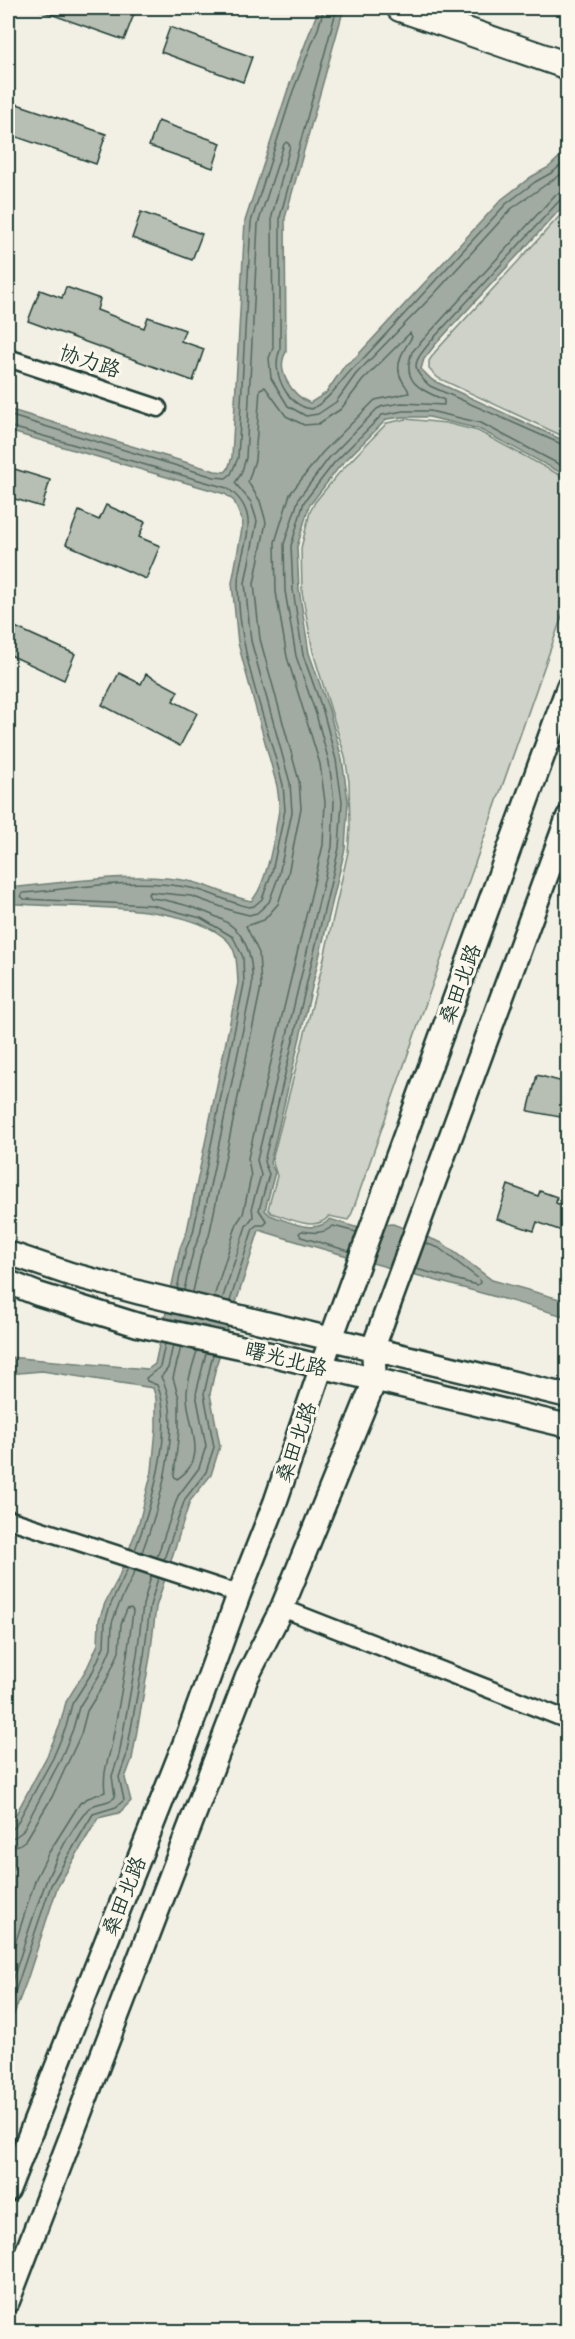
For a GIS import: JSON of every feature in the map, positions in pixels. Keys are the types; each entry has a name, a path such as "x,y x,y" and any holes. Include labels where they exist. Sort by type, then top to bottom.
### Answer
{"main road":[{"path":"400,8 567,66"},
{"name":"桑田北路","path":"8,2190 189,1732 275,1503 331,1339 567,687"},
{"name":"桑田北路","path":"8,2301 243,1688 282,1608 375,1380 373,1348 567,817"},
{"name":"曙光北路","path":"8,1253 70,1274 141,1293 567,1396"},
{"name":"曙光北路","path":"8,1282 38,1294 138,1325 240,1347 567,1426"}],"street":[{"name":"协力路","path":"8,358 158,408"},
{"path":"8,1520 239,1594"},
{"path":"282,1608 567,1720"}],"shaded area":[{"path":"567,208 567,438 438,378 429,369 429,361"},
{"path":"406,419 446,423 478,431 567,479 567,602 352,1213 348,1220 329,1216 324,1221 310,1224 271,1213 268,1209 277,1176 272,1160 322,967 348,852 350,828 349,782 345,756 313,652 302,592 301,548 310,512 315,502 387,423"}],"water":[{"path":"319,8 344,8 285,218 286,352 283,367 287,382 297,394 310,403 326,393 345,365 356,357 502,199 531,177 549,167 567,150 567,202 435,345 424,359 421,369 432,380 567,442 567,476 479,429 429,417 403,417 387,419 339,467 309,506 297,547 299,589 309,653 329,710 342,759 348,801 345,849 270,1163 275,1172 265,1210 270,1215 309,1227 324,1224 330,1219 355,1227 393,1224 442,1243 492,1280 567,1301 567,1317 259,1230 216,1366 210,1394 220,1446 211,1475 190,1501 156,1607 150,1657 132,1759 125,1778 131,1801 119,1813 98,1818 57,1888 8,2030 8,1829 47,1756 60,1725 66,1702 87,1668 98,1644 99,1620 118,1579 139,1523 152,1471 156,1398 153,1388 42,1371 8,1374 8,1357 148,1369 155,1364 180,1248 187,1231 238,983 236,960 231,944 207,927 182,918 153,912 8,903 8,888 125,877 148,877 193,882 251,901 261,884 270,859 279,804 277,786 238,643 232,583 243,523 234,501 225,494 8,431 8,409 215,471 225,472 228,469 232,457 245,221 288,89"}],"building":[{"path":"37,8 114,8 134,14 124,40"},
{"path":"170,27 252,57 243,82 161,52"},
{"path":"8,101 106,134 96,164 8,134"},
{"path":"158,121 221,143 213,168 149,146"},
{"path":"141,212 202,234 192,260 132,238"},
{"path":"66,287 100,299 97,310 144,328 148,317 185,330 181,341 204,349 193,381 28,321 40,290 62,298"},
{"path":"8,467 50,480 42,507 8,497"},
{"path":"106,505 145,522 139,537 160,546 146,579 66,544 79,511 99,520"},
{"path":"15,627 75,654 64,680 8,654 8,644"},
{"path":"119,673 141,684 146,674 178,691 173,701 197,713 180,746 102,705"},
{"path":"537,1075 567,1083 565,1118 528,1111"},
{"path":"508,1185 538,1196 540,1191 557,1197 556,1203 567,1207 567,1233 537,1222 534,1231 497,1219"}]}
